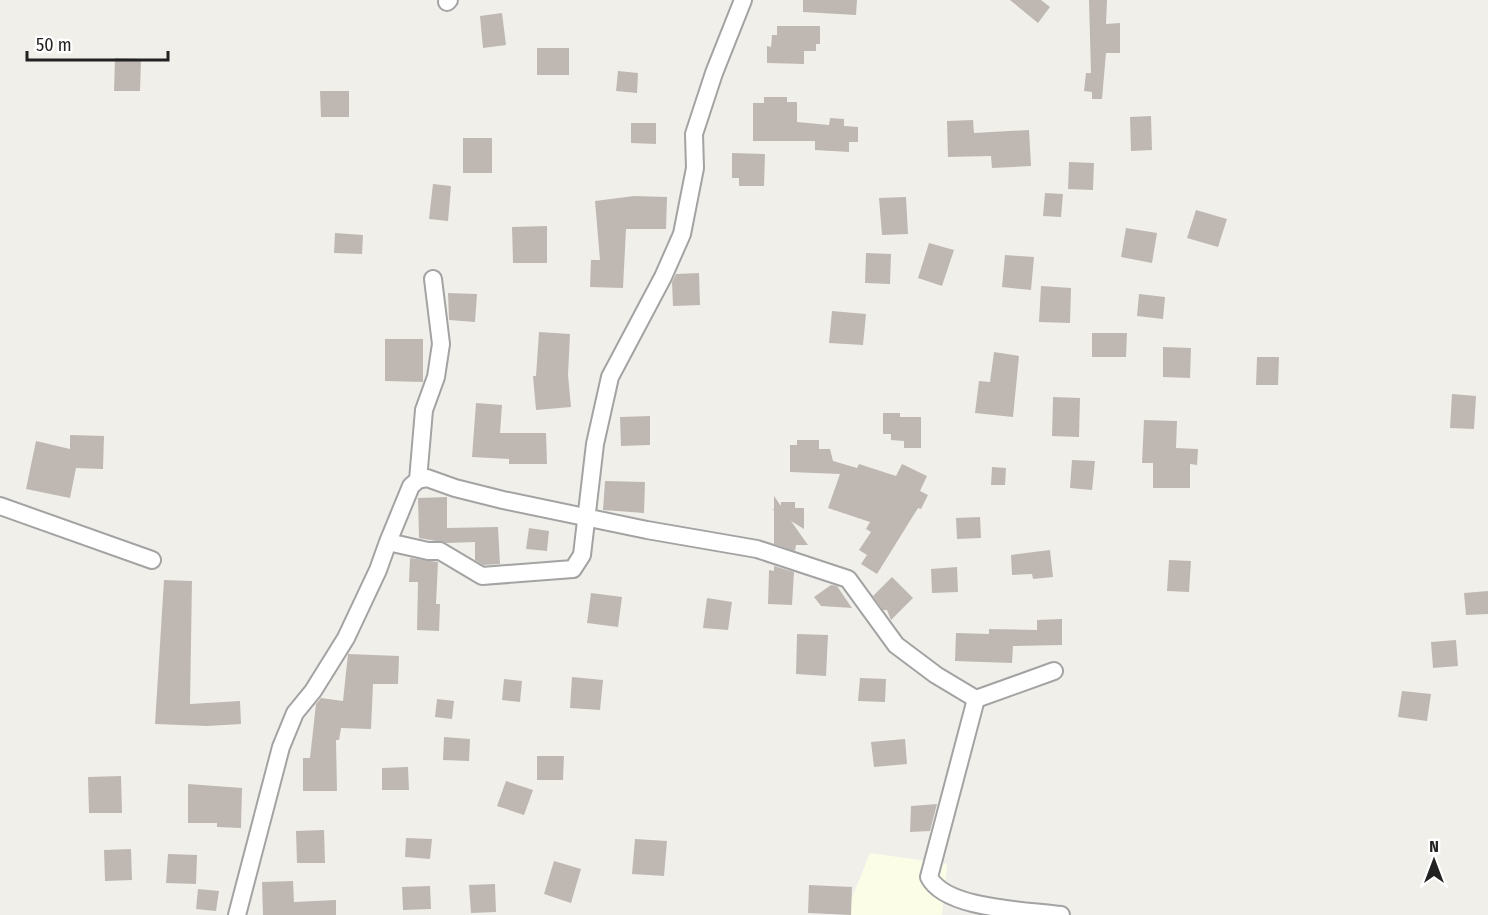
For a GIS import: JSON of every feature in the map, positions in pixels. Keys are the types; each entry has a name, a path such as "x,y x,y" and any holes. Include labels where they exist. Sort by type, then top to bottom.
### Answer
{"street":[{"path":"387,542 428,551 440,551 482,576 573,569 584,547 595,444 610,377 663,277 682,234 695,168 694,134 714,73 743,0"},
{"path":"237,915 295,712 313,692 346,638 378,570 402,504 418,480 424,410 436,377 441,344 433,279"},
{"path":"418,480 427,478 455,488 503,500 587,515 647,530 757,549 848,579 896,645 976,699"},
{"path":"0,506 152,560"},
{"path":"976,699 1054,671"},
{"path":"976,699 929,877 934,887 963,902 1061,915"}],"shaded area":[{"path":"870,853 947,864 942,915 845,915"}],"building":[{"path":"803,0 857,0 856,15 803,12"},
{"path":"1010,0 1041,0 1050,7 1038,23"},
{"path":"1089,0 1107,0 1106,24 1120,23 1120,53 1106,53 1102,99 1092,99 1092,92 1084,91 1086,73 1091,73"},
{"path":"502,13 506,45 483,48 480,16"},
{"path":"777,26 820,26 820,44 816,44 816,51 804,51 804,64 767,63 767,46 771,47 772,35 777,35"},
{"path":"537,48 569,48 569,75 537,75"},
{"path":"115,58 141,59 140,91 114,91"},
{"path":"618,71 638,73 637,93 616,91"},
{"path":"320,91 349,91 349,117 321,117"},
{"path":"764,97 787,97 787,102 797,102 797,122 829,125 830,118 844,119 844,126 858,127 858,142 849,142 849,152 815,150 815,141 753,141 753,103 764,103"},
{"path":"1151,116 1152,150 1131,151 1130,117"},
{"path":"973,120 974,133 1029,130 1031,166 992,168 991,156 948,157 947,121"},
{"path":"631,123 656,123 656,144 631,143"},
{"path":"463,138 492,138 492,173 463,173"},
{"path":"732,153 765,154 764,186 739,186 739,178 732,178"},
{"path":"1069,162 1094,163 1093,190 1068,189"},
{"path":"433,184 451,186 448,221 429,219"},
{"path":"1045,193 1063,194 1061,217 1043,216"},
{"path":"634,196 667,197 666,229 626,229 623,288 590,287 591,260 600,260 595,201"},
{"path":"906,197 908,234 882,235 879,198"},
{"path":"1196,210 1227,219 1218,247 1187,238"},
{"path":"547,226 547,263 513,263 512,227"},
{"path":"1126,228 1157,233 1152,263 1121,257"},
{"path":"335,233 363,235 362,254 334,253"},
{"path":"929,243 954,250 942,286 918,278"},
{"path":"866,253 891,254 890,284 865,283"},
{"path":"1005,255 1034,257 1031,290 1002,287"},
{"path":"699,273 700,305 673,306 672,282 676,274"},
{"path":"1041,286 1071,288 1070,323 1039,322"},
{"path":"448,293 477,294 475,322 449,320"},
{"path":"1139,294 1165,297 1163,319 1137,316"},
{"path":"832,311 866,314 863,345 829,343"},
{"path":"539,332 570,334 568,375 571,407 536,410 533,376 536,376"},
{"path":"1092,333 1127,333 1126,357 1092,357"},
{"path":"385,339 423,339 423,382 385,381"},
{"path":"1163,347 1191,348 1190,378 1163,377"},
{"path":"994,352 1019,356 1013,417 975,413 979,381 990,382"},
{"path":"1257,357 1279,357 1278,385 1256,385"},
{"path":"1452,394 1476,396 1474,429 1450,428"},
{"path":"1053,397 1080,398 1079,437 1052,436"},
{"path":"476,403 502,405 500,433 546,433 547,464 509,464 509,459 472,457"},
{"path":"883,413 900,413 900,417 921,417 921,448 904,448 904,441 891,440 891,434 883,434"},
{"path":"650,416 650,445 621,446 620,417"},
{"path":"1144,420 1177,421 1176,448 1198,449 1197,465 1190,464 1190,488 1153,488 1153,463 1142,463"},
{"path":"70,435 104,436 103,469 76,468 70,498 26,489 36,441 70,449"},
{"path":"797,440 819,440 819,449 830,449 833,461 857,468 859,464 896,476 902,464 927,476 920,491 928,495 921,509 918,508 877,574 861,564 867,555 859,550 871,532 866,529 870,522 828,508 840,474 790,472 790,445 797,445"},
{"path":"1072,460 1095,461 1092,490 1070,488"},
{"path":"992,467 1006,468 1005,485 991,485"},
{"path":"605,481 645,482 644,513 603,510"},
{"path":"774,496 781,506 781,502 795,502 795,508 804,508 804,529 791,521 808,545 796,545 795,551 774,544 774,510 772,509 774,509"},
{"path":"447,497 447,528 498,527 500,564 483,565 475,560 475,542 447,543 419,538 418,498"},
{"path":"980,517 981,538 957,539 956,518"},
{"path":"529,528 549,531 547,551 526,549"},
{"path":"1050,550 1053,577 1033,579 1032,574 1012,575 1011,555"},
{"path":"410,558 438,562 436,604 440,604 439,631 417,630 418,582 409,582"},
{"path":"1169,560 1191,561 1189,592 1167,591"},
{"path":"774,566 794,572 792,605 768,604 769,570 774,571"},
{"path":"957,567 958,592 932,593 931,569"},
{"path":"892,577 913,598 891,620 887,610 883,610 873,596"},
{"path":"164,580 192,581 190,704 240,701 241,724 207,726 155,724"},
{"path":"831,585 837,586 852,608 821,606 814,597"},
{"path":"1488,591 1488,614 1466,615 1464,593"},
{"path":"591,593 622,597 618,627 587,623"},
{"path":"707,598 732,602 728,630 703,628"},
{"path":"1062,619 1062,645 1013,646 1012,663 955,661 956,633 989,634 989,629 1037,630 1037,620"},
{"path":"797,634 828,635 826,676 796,674"},
{"path":"1456,640 1458,666 1433,668 1431,642"},
{"path":"348,654 399,656 398,684 373,684 371,729 341,728 339,740 336,740 337,791 303,791 303,758 310,758 316,704 321,698 343,701"},
{"path":"572,677 603,680 600,710 570,708"},
{"path":"860,678 886,679 885,702 858,701"},
{"path":"504,679 522,681 520,702 502,700"},
{"path":"1402,691 1431,694 1427,721 1398,717"},
{"path":"437,699 454,701 452,719 435,717"},
{"path":"444,737 470,739 469,761 443,760"},
{"path":"905,739 907,764 874,767 871,742"},
{"path":"537,756 564,756 563,780 537,780"},
{"path":"408,767 409,790 382,790 382,768"},
{"path":"121,776 122,813 89,813 88,777"},
{"path":"506,781 533,790 524,815 497,806"},
{"path":"188,784 242,788 241,828 217,827 217,823 188,823"},
{"path":"937,804 930,831 910,832 911,806"},
{"path":"324,830 325,863 297,863 296,831"},
{"path":"406,838 432,839 430,859 405,857"},
{"path":"635,839 667,841 664,876 632,874"},
{"path":"131,849 132,880 105,881 104,850"},
{"path":"168,854 197,855 196,884 166,883"},
{"path":"554,861 581,869 571,903 544,894"},
{"path":"293,881 294,902 336,900 336,915 263,915 262,882"},
{"path":"495,884 496,912 471,913 469,885"},
{"path":"809,885 852,887 851,915 808,913"},
{"path":"430,886 431,909 403,910 402,887"},
{"path":"198,889 219,891 216,911 196,909"}]}
